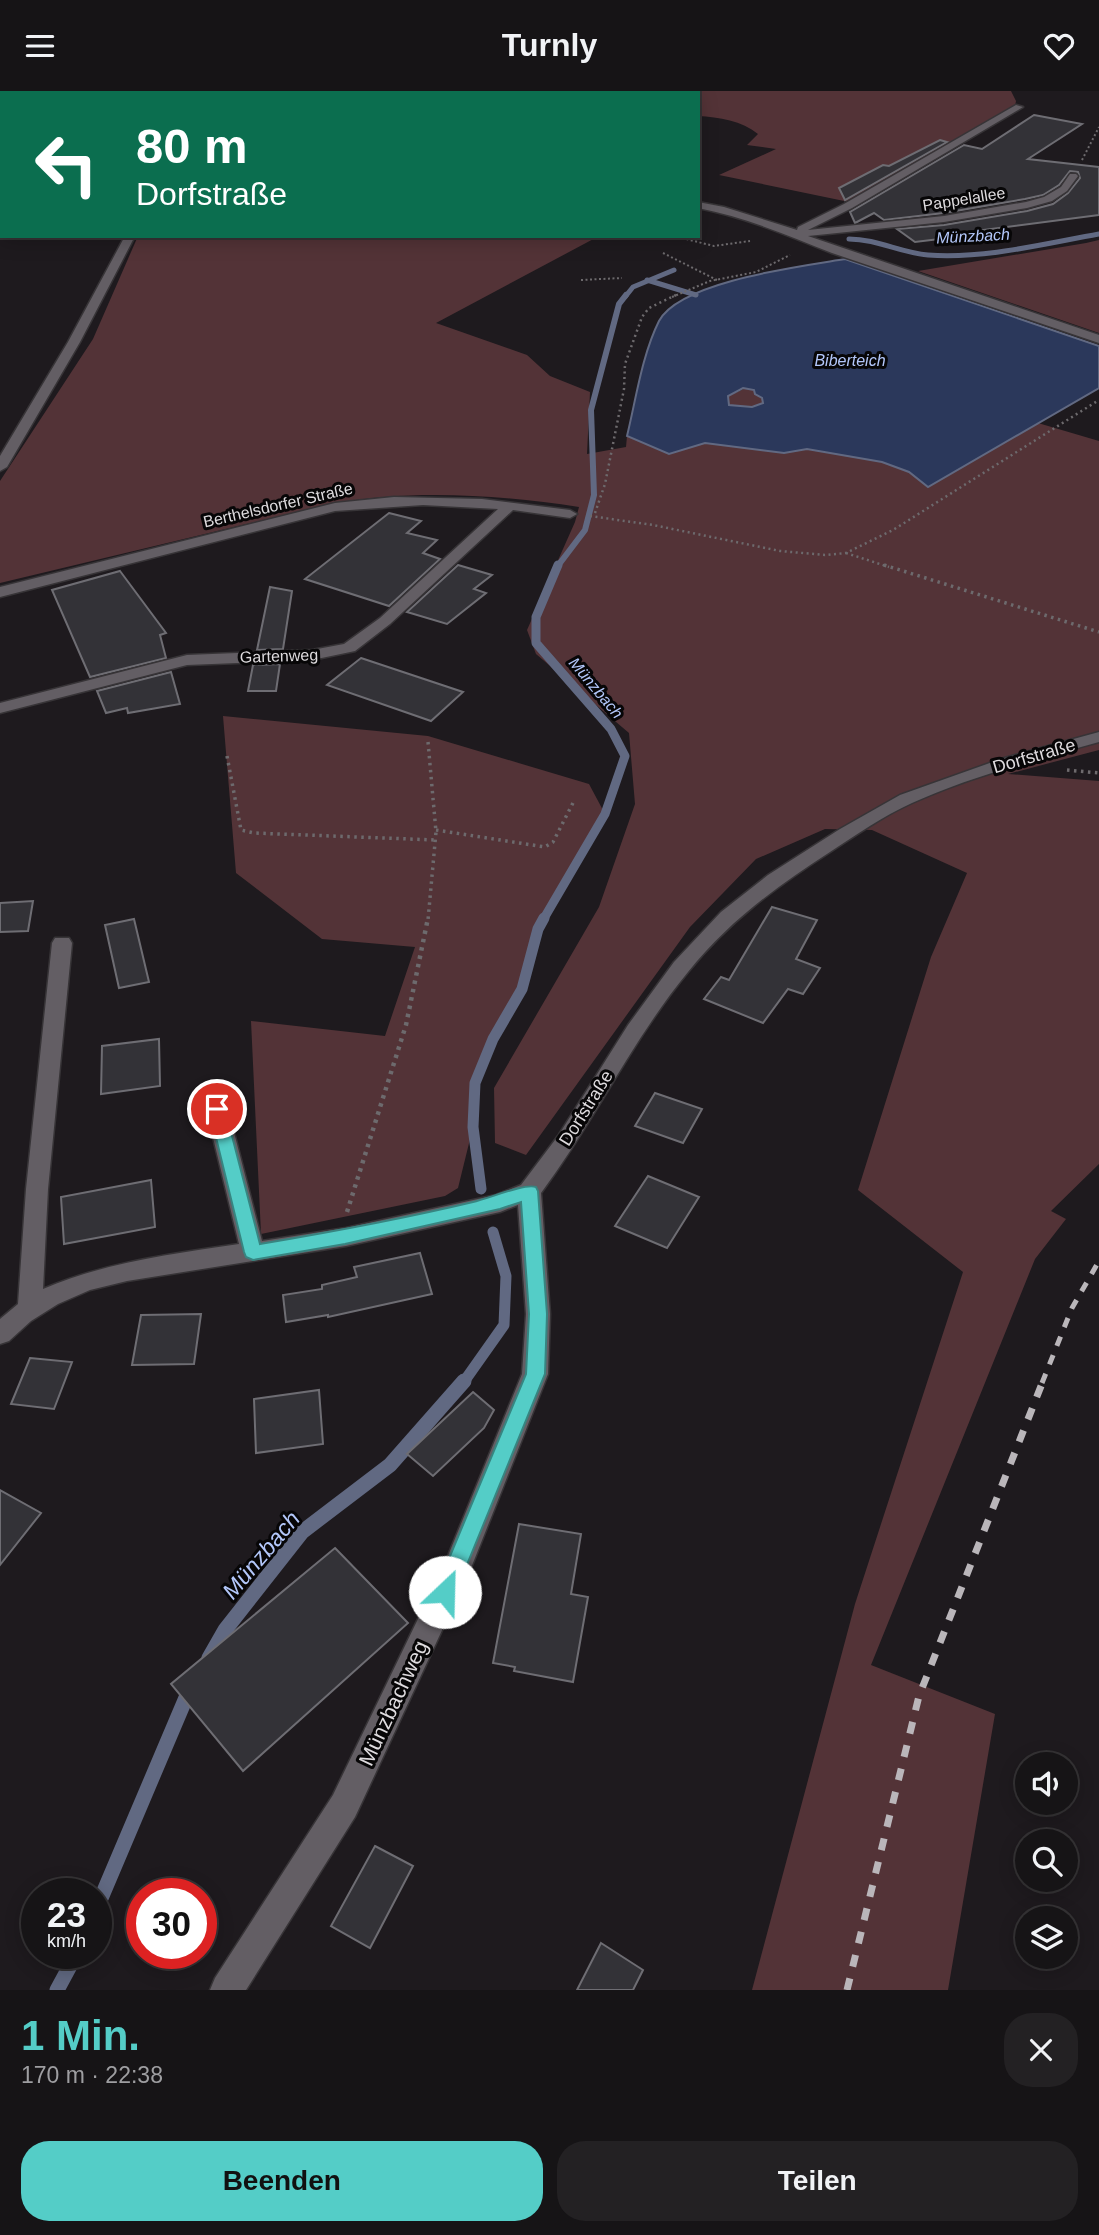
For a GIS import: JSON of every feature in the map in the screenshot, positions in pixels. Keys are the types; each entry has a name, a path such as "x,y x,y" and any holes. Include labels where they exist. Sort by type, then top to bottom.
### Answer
{"street":[{"path":"798,235 1019,107"},
{"name":"Pappelallee","path":"700,205 720,209 798,235 886,226 1027,205 1065,189 1073,176"},
{"path":"798,235 836,251 1099,339"},
{"path":"0,467 74,342 129,238"},
{"name":"Berthelsdorfer Straße","path":"0,592 335,507 376,501 421,499 570,514"},
{"name":"Gartenweg","path":"0,708 187,660 322,655 349,648 385,621 509,506"},
{"name":"Dorfstraße","path":"529,1191 566,1142 635,1030 681,967 728,916 756,893 845,833 906,799 1018,760 1099,737"},
{"path":"30,1308 36,1201 62,943"},
{"path":"217,1109 253,1252"},
{"path":"0,1334 30,1308 86,1281 127,1271 345,1237 500,1203 529,1191"},
{"name":"Münzbachweg","path":"227,1990 344,1806 457,1568 535,1374 538,1314 529,1191"}],"path":[{"path":"1073,176 1099,127"},
{"path":"682,238 719,246 798,235 800,251 756,272 691,289 649,308 642,317 625,364 624,389 605,484 594,517 653,525 780,551 825,555 846,553 893,530 1099,400"},
{"path":"663,253 718,280"},
{"path":"581,280 622,278"},
{"path":"846,553 1099,632"},
{"path":"345,1237 346,1215 396,1066 424,950 436,830 428,742"},
{"path":"227,756 241,830 435,840"},
{"path":"436,830 545,847 551,844 575,799"}],"shaded area":[{"path":"700,91 1011,91 1016,101 1015,106 849,202 719,175 776,149 747,145 758,134 738,123 700,116"},
{"path":"137,238 595,238 436,323 527,355 550,376 590,392 587,454 626,447 627,436 669,454 705,443 784,453 807,449 882,462 909,472 928,487 1038,423 1099,441 1099,750 1008,774 1099,781 1099,1164 1051,1211 1066,1219 1035,1259 871,1665 995,1714 948,1990 752,1990 855,1604 963,1272 858,1190 931,957 967,873 872,830 825,829 756,859 690,927 526,1155 495,1143 494,1088 599,907 635,804 629,733 536,654 527,630 575,522 579,507 457,495 396,496 335,503 0,583 0,481 93,339"},
{"path":"1099,240 1099,333 918,271 1086,243"},
{"path":"746,388 757,393 763,403 752,407 729,405 728,396"},
{"path":"223,716 428,736 589,784 605,814 538,929 522,989 493,1039 475,1083 473,1127 458,1188 445,1196 261,1234 251,1021 385,1036 415,947 322,939 236,873"}],"water":[{"name":"Biberteich","path":"845,259 1099,346 1099,388 928,487 909,472 882,462 807,449 784,453 705,443 669,454 627,436 648,348 659,321 671,307 691,295 744,278","holes":["743,388 754,390 763,403 752,407 729,405 728,396"]}],"building":[{"path":"1034,115 1082,124 1028,159 1099,167 1099,215 975,231 980,234 915,242 897,229 944,225 1053,204 1068,193 1080,178 1078,172 1070,171 1059,185 1043,195 944,213 884,220 874,213 855,223 850,212 964,145 982,149"},
{"path":"940,140 947,142 845,200 839,188"},
{"path":"389,513 421,521 407,533 437,540 423,553 440,559 389,606 305,579"},
{"path":"458,565 492,575 474,589 486,593 447,624 407,612"},
{"path":"120,571 166,633 160,635 166,658 90,677 52,590"},
{"path":"270,587 292,591 283,649 257,650"},
{"path":"361,658 463,692 431,721 327,685"},
{"path":"280,664 276,691 248,691 253,665"},
{"path":"171,672 180,704 128,713 127,708 106,713 97,691"},
{"path":"33,901 28,931 0,932 0,903"},
{"path":"772,907 817,920 796,959 820,968 803,994 788,989 763,1023 704,999 721,977 729,980"},
{"path":"134,919 149,982 119,988 105,925"},
{"path":"159,1039 160,1086 101,1094 102,1046"},
{"path":"655,1093 702,1109 683,1143 635,1126"},
{"path":"648,1176 699,1197 667,1248 615,1226"},
{"path":"151,1180 155,1227 64,1244 61,1197"},
{"path":"420,1253 432,1294 328,1317 286,1322 283,1295 322,1289 322,1285 357,1277 354,1267"},
{"path":"201,1314 194,1364 132,1365 141,1315"},
{"path":"30,1358 72,1362 54,1409 11,1404"},
{"path":"319,1390 323,1444 256,1453 254,1399"},
{"path":"473,1392 494,1410 484,1428 433,1476 407,1454"},
{"path":"0,1490 41,1513 0,1565"},
{"path":"519,1524 581,1534 571,1594 588,1597 573,1682 514,1671 515,1667 493,1663"},
{"path":"335,1548 408,1623 243,1771 171,1684"},
{"path":"375,1846 413,1866 370,1948 331,1926"},
{"path":"601,1943 643,1970 633,1990 577,1990"}],"waterway":[{"name":"Münzbach","path":"849,239 869,241 918,254 949,256 1014,250 1099,234"},
{"name":"Münzbach","path":"649,281 674,270"},
{"name":"Münzbach","path":"625,297 633,287 649,281"},
{"path":"649,281 696,295"},
{"name":"Münzbach","path":"557,567 585,530 594,495 591,410 619,304 626,295"},
{"name":"Münzbach","path":"543,920 605,814 625,756 611,729 536,643 536,617 557,567"},
{"name":"Münzbach","path":"481,1189 473,1127 475,1083 493,1039 522,989 538,929 544,918"},
{"name":"Münzbach","path":"463,1383 504,1325 506,1276 493,1232"},
{"name":"Münzbach","path":"209,1658 225,1630 302,1532 390,1465 464,1381"},
{"name":"Münzbach","path":"110,1878 191,1686"},
{"name":"Münzbach","path":"57,1990 68,1969"}],"railway":[{"path":"1042,1383 1072,1308 1099,1261"},
{"path":"847,1990 919,1696 1043,1381"}],"route":[{"path":"217,1109 253,1252 345,1237 500,1203 529,1191 538,1314 535,1374 445,1592"}]}
